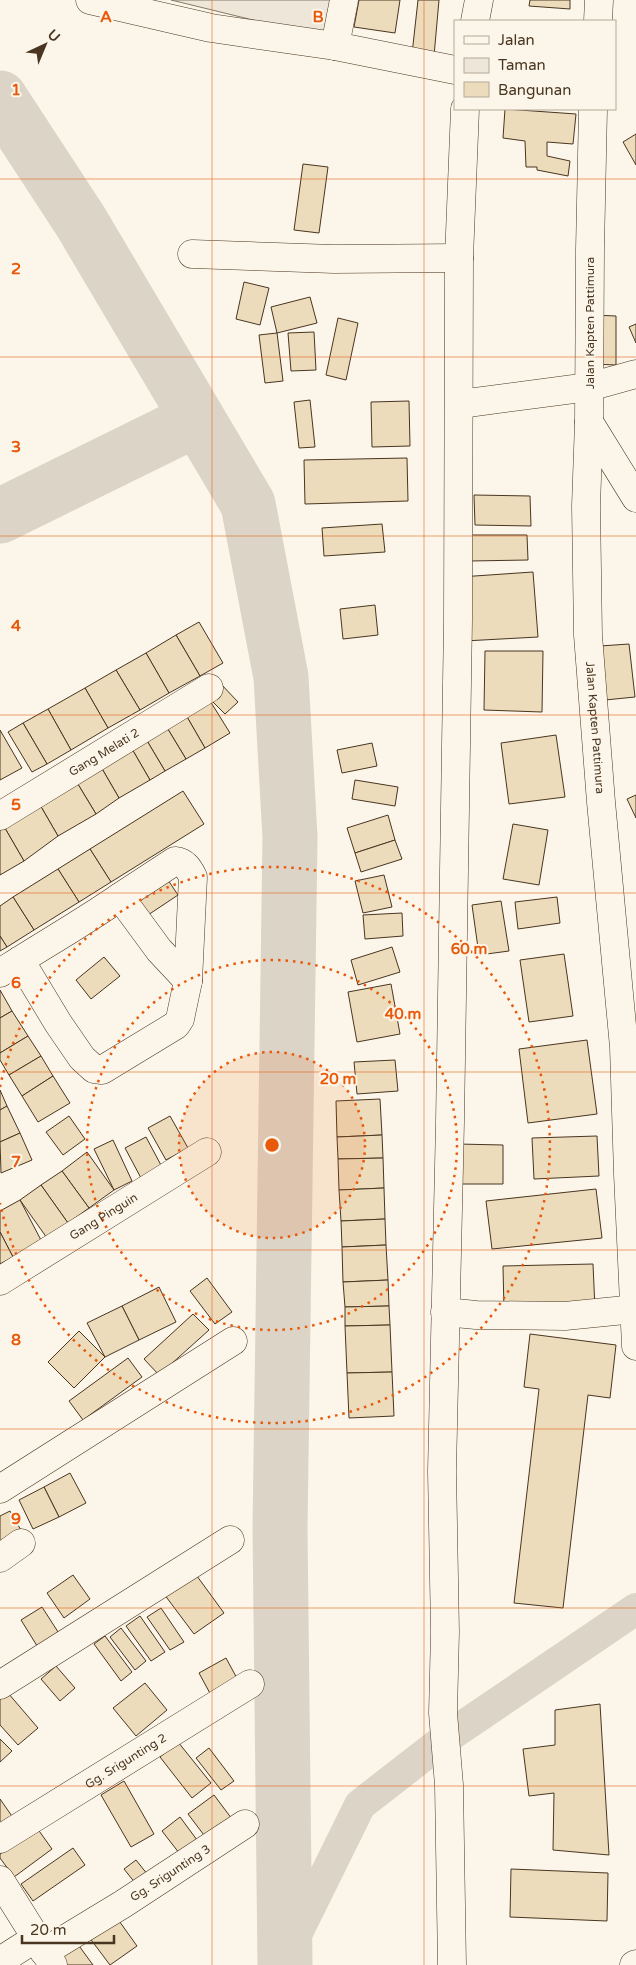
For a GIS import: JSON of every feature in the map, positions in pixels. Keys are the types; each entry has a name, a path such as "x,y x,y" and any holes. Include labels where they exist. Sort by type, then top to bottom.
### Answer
{"street":[{"path":"90,0 211,28 335,46 454,70"},
{"path":"335,46 344,0"},
{"path":"475,20 478,0"},
{"path":"598,20 599,0"},
{"path":"452,1965 449,1785 443,1713 445,1632 442,1471 458,620 459,258 465,110"},
{"name":"Jalan Kapten Pattimura","path":"593,110 589,422 586,506 588,636 600,802 630,1044 628,1174 636,1346"},
{"path":"192,254 334,259 459,258"},
{"path":"460,404 589,387 636,374"},
{"path":"589,422 636,498"},
{"name":"Gang Melati 2","path":"0,816 208,688"},
{"path":"175,861 181,862 188,867 193,877 188,981 180,1019 176,1025 102,1070 94,1069 82,1058 58,1024 10,967 175,861"},
{"path":"120,896 159,950 188,981"},
{"name":"Gang Pinguin","path":"0,1281 207,1152"},
{"path":"445,1312 476,1315 565,1316 635,1309"},
{"path":"0,1489 233,1341"},
{"path":"0,1686 230,1540"},
{"name":"Gg. Srigunting 2","path":"0,1839 250,1684"},
{"name":"Gg. Srigunting 3","path":"0,1961 44,1952 123,1904 245,1824"},
{"path":"0,1880 44,1952"}],"green space":[{"path":"171,0 338,0 331,39"}],"building":[{"path":"359,0 400,0 395,33 354,27"},
{"path":"418,0 439,0 434,56 412,54"},
{"path":"530,0 570,0 570,9 529,6"},
{"path":"505,110 576,114 573,144 547,142 547,156 570,161 568,176 537,170 537,167 526,167 525,141 503,138"},
{"path":"636,134 636,165 623,142"},
{"path":"303,164 328,167 319,233 294,230"},
{"path":"244,282 269,288 260,325 236,319"},
{"path":"310,297 317,323 277,333 271,307"},
{"path":"592,315 616,316 616,365 592,364"},
{"path":"338,318 358,323 346,380 326,375"},
{"path":"636,324 636,343 629,327"},
{"path":"314,332 316,370 291,371 288,333"},
{"path":"277,333 283,381 265,383 259,335"},
{"path":"310,400 315,447 299,448 294,402"},
{"path":"409,401 410,446 372,447 371,402"},
{"path":"407,458 408,501 305,504 304,460"},
{"path":"474,495 530,496 531,526 475,525"},
{"path":"382,524 385,552 324,556 322,528"},
{"path":"470,535 527,535 528,560 470,561"},
{"path":"533,572 538,637 464,641 460,577"},
{"path":"375,605 378,635 343,639 340,609"},
{"path":"199,622 223,663 200,676 176,635"},
{"path":"176,635 200,676 169,693 146,653"},
{"path":"629,644 635,697 605,700 600,646"},
{"path":"485,651 543,651 542,712 484,710"},
{"path":"146,653 169,693 140,710 116,670"},
{"path":"116,670 140,710 108,728 85,688"},
{"path":"220,683 238,702 225,714 207,696"},
{"path":"85,688 108,728 71,750 48,709"},
{"path":"207,696 230,733 205,748 183,710"},
{"path":"48,709 71,750 47,764 23,723"},
{"path":"183,710 205,748 186,759 163,721"},
{"path":"163,721 186,759 165,771 143,734"},
{"path":"23,723 47,764 32,772 8,732"},
{"path":"0,730 22,768 0,780"},
{"path":"143,734 165,771 150,780 128,742"},
{"path":"556,735 565,797 509,804 501,743"},
{"path":"128,742 150,780 119,798 97,760"},
{"path":"372,743 377,766 342,773 337,750"},
{"path":"97,760 119,798 96,814 73,776"},
{"path":"73,776 96,814 58,836 36,798"},
{"path":"355,780 398,787 395,806 352,799"},
{"path":"183,791 204,824 111,882 90,849"},
{"path":"636,795 636,818 627,799"},
{"path":"36,798 58,836 24,861 2,823"},
{"path":"388,815 395,840 355,853 347,828"},
{"path":"2,823 24,861 0,875 0,824"},
{"path":"513,824 548,830 539,885 503,879"},
{"path":"395,840 402,859 361,872 355,853"},
{"path":"90,849 111,882 79,902 58,869"},
{"path":"58,869 79,902 34,930 13,897"},
{"path":"164,874 178,895 145,917 131,896"},
{"path":"384,875 392,907 363,913 355,881"},
{"path":"13,897 34,930 7,947 0,936 0,906"},
{"path":"557,897 560,923 518,929 515,902"},
{"path":"501,901 509,951 479,955 472,905"},
{"path":"402,913 403,936 365,939 363,915"},
{"path":"0,936 7,947 0,951"},
{"path":"392,947 400,972 358,985 351,960"},
{"path":"564,954 573,1016 529,1022 520,960"},
{"path":"104,957 120,976 91,999 76,980"},
{"path":"391,984 400,1034 357,1042 348,992"},
{"path":"0,990 12,1011 0,1018"},
{"path":"12,1011 28,1036 0,1053 0,1018"},
{"path":"28,1036 41,1056 9,1075 0,1060 0,1053"},
{"path":"587,1040 597,1114 528,1123 519,1049"},
{"path":"41,1056 53,1076 22,1096 9,1075"},
{"path":"395,1060 398,1091 357,1094 354,1062"},
{"path":"53,1076 70,1103 38,1122 22,1096"},
{"path":"0,1090 7,1106 0,1110"},
{"path":"380,1099 382,1135 337,1137 336,1101"},
{"path":"7,1106 20,1133 0,1142 0,1110"},
{"path":"69,1116 85,1139 63,1155 46,1132"},
{"path":"170,1116 188,1148 166,1160 148,1128"},
{"path":"20,1133 32,1160 1,1173 0,1142"},
{"path":"382,1135 383,1158 338,1159 337,1137"},
{"path":"597,1136 599,1176 534,1179 532,1138"},
{"path":"146,1137 162,1167 141,1178 125,1148"},
{"path":"113,1140 132,1181 114,1190 94,1149"},
{"path":"458,1144 503,1145 503,1184 457,1184"},
{"path":"87,1152 114,1190 89,1208 62,1171"},
{"path":"383,1158 384,1188 339,1190 338,1159"},
{"path":"62,1171 89,1208 68,1223 41,1185"},
{"path":"41,1185 68,1223 47,1238 20,1200"},
{"path":"384,1188 385,1219 341,1221 339,1190"},
{"path":"596,1189 602,1238 492,1249 486,1201"},
{"path":"20,1200 42,1242 13,1257 0,1232 0,1211"},
{"path":"385,1219 386,1245 342,1247 341,1221"},
{"path":"0,1232 13,1257 0,1264"},
{"path":"386,1245 388,1280 343,1282 342,1247"},
{"path":"593,1264 595,1309 504,1311 503,1266"},
{"path":"207,1278 232,1312 215,1324 190,1291"},
{"path":"388,1280 389,1306 345,1307 343,1282"},
{"path":"159,1287 176,1322 139,1340 122,1306"},
{"path":"122,1306 139,1340 105,1357 87,1323"},
{"path":"389,1306 390,1325 345,1326 345,1307"},
{"path":"193,1314 209,1330 159,1375 144,1359"},
{"path":"390,1325 392,1372 347,1373 345,1326"},
{"path":"79,1331 105,1357 74,1388 48,1362"},
{"path":"530,1334 616,1345 610,1398 588,1395 563,1608 514,1603 539,1389 524,1387"},
{"path":"128,1358 142,1377 83,1420 69,1401"},
{"path":"392,1372 394,1416 349,1418 347,1373"},
{"path":"70,1473 86,1503 59,1517 44,1487"},
{"path":"44,1487 59,1517 33,1529 19,1500"},
{"path":"10,1511 26,1539 0,1553 0,1516"},
{"path":"194,1572 224,1613 194,1634 164,1594"},
{"path":"73,1575 90,1599 64,1618 47,1593"},
{"path":"42,1607 60,1635 39,1649 21,1620"},
{"path":"161,1608 184,1642 170,1650 147,1617"},
{"path":"140,1616 165,1652 151,1661 126,1626"},
{"path":"121,1628 146,1661 135,1670 110,1637"},
{"path":"105,1636 132,1672 121,1681 94,1644"},
{"path":"226,1658 239,1682 212,1697 199,1673"},
{"path":"56,1666 75,1688 60,1701 41,1679"},
{"path":"145,1683 167,1710 136,1736 113,1708"},
{"path":"8,1693 38,1728 18,1745 0,1725 0,1699"},
{"path":"600,1704 609,1855 553,1850 554,1793 529,1796 523,1749 555,1745 555,1710"},
{"path":"0,1739 12,1751 0,1762"},
{"path":"178,1742 211,1783 192,1798 160,1757"},
{"path":"209,1748 234,1781 221,1790 196,1758"},
{"path":"124,1781 154,1834 131,1847 101,1795"},
{"path":"214,1795 232,1819 207,1839 188,1814"},
{"path":"0,1799 14,1819 0,1830"},
{"path":"180,1817 200,1844 183,1858 162,1831"},
{"path":"37,1828 52,1849 14,1877 0,1858 0,1854"},
{"path":"73,1848 85,1865 33,1901 21,1884"},
{"path":"136,1860 148,1875 136,1884 124,1869"},
{"path":"511,1869 608,1873 607,1921 510,1917"},
{"path":"117,1918 137,1946 110,1965 89,1937"},
{"path":"74,1939 93,1965 63,1965 55,1953"}],"waterway":[{"path":"0,98 81,222 248,504 281,677 290,837 280,1528 285,1965"},
{"path":"0,516 197,419"},
{"path":"285,1957 360,1805 446,1738 636,1609"}]}
